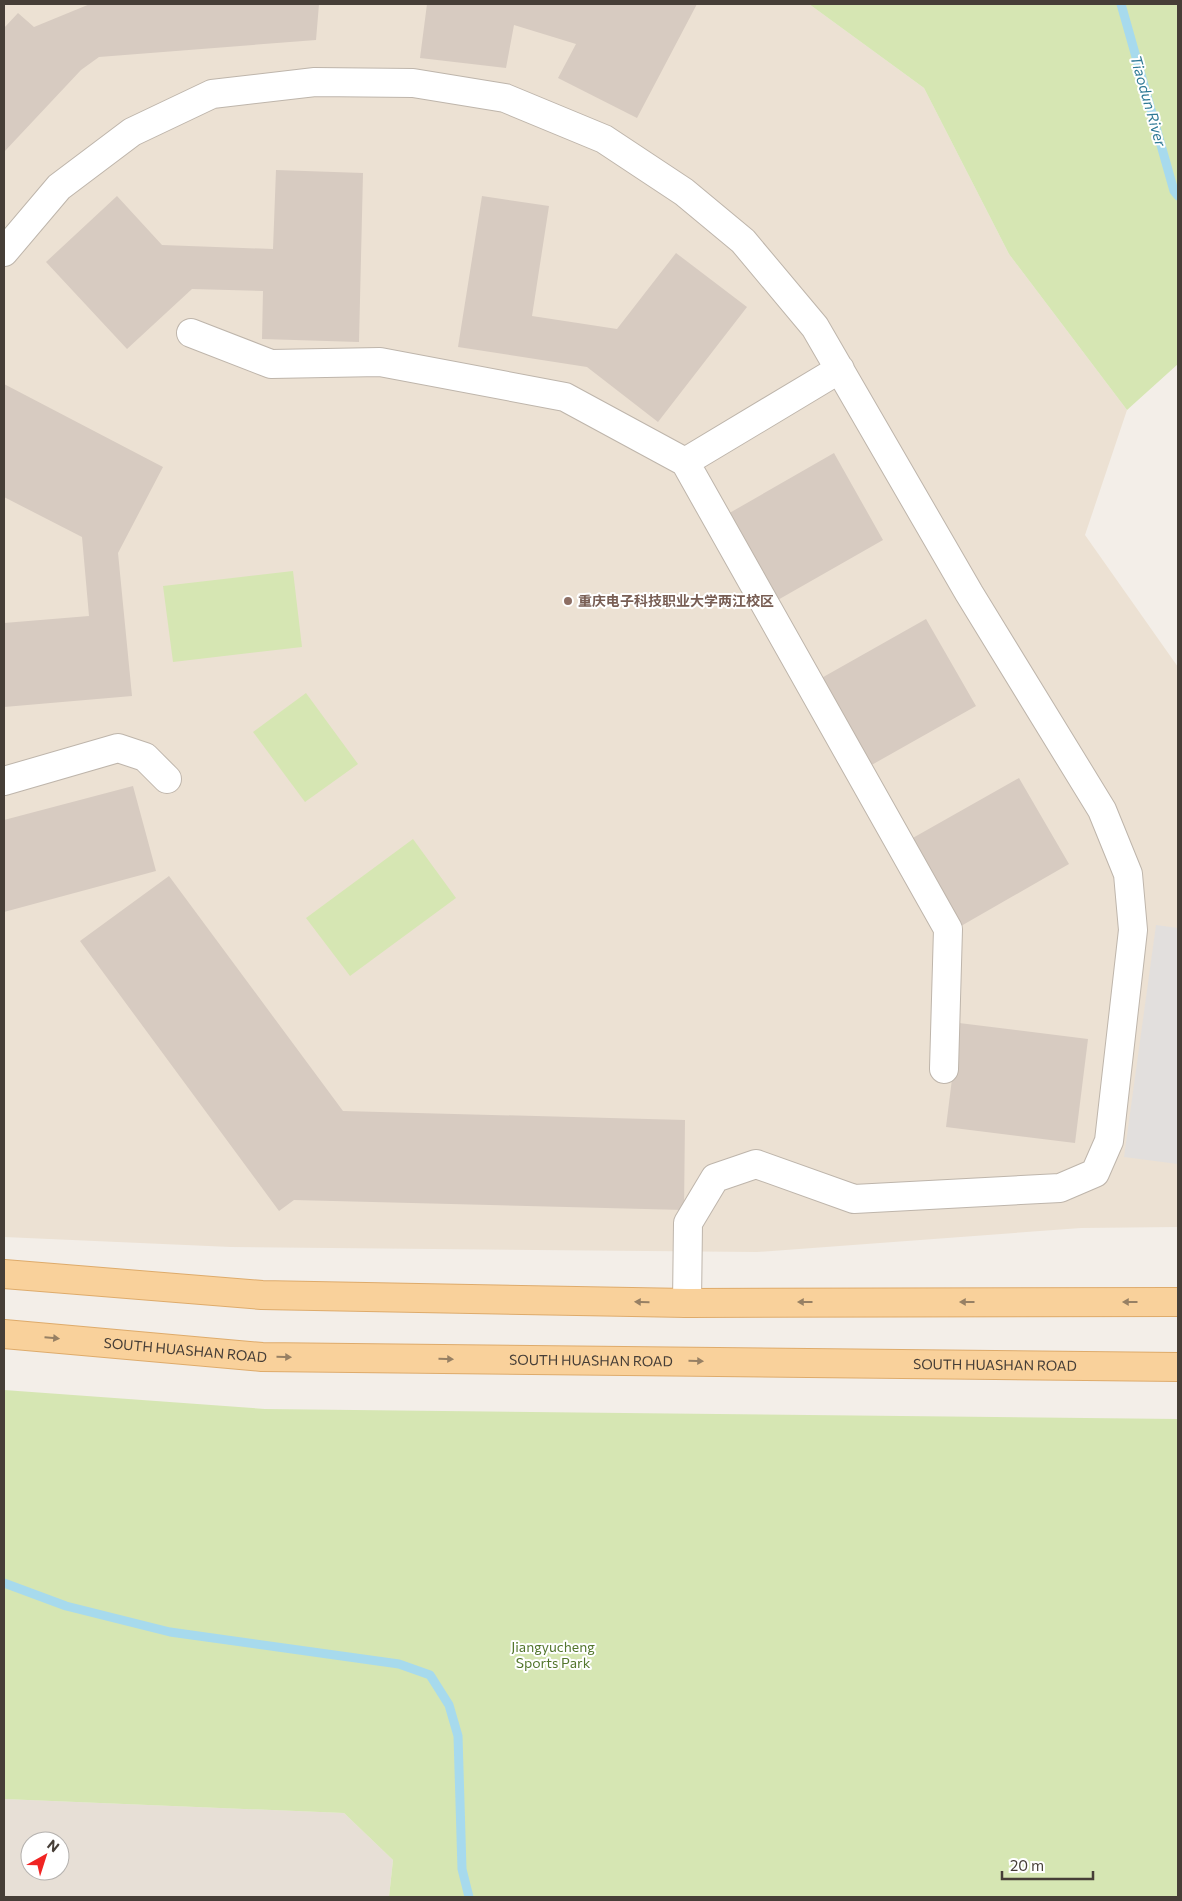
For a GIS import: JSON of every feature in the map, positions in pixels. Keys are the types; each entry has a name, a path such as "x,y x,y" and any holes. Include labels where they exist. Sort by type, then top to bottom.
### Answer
{"main road":[{"path":"4,1274 262,1295 687,1303 1178,1302"},
{"name":"SOUTH HUASHAN ROAD","path":"4,1334 262,1357 1178,1366"}],"lane":[{"path":"4,252 59,187 132,132 212,94 315,82 413,83 504,98 604,139 684,192 743,241 815,327 970,593 1102,810 1128,874 1133,930 1109,1141 1095,1173 1060,1188 854,1199 756,1164 715,1178 688,1223 687,1303"},
{"path":"191,333 271,364 380,362 565,397 685,462 948,929 944,1069"},
{"path":"685,462 840,370"},
{"path":"4,781 118,748 145,757 167,779"}],"shaded area":[{"name":"重庆电子科技职业大学两江校区","path":"4,4 809,4 924,88 1009,254 1127,410 1085,535 1178,667 1178,1227 1081,1228 757,1252 231,1247 4,1237"},
{"path":"1156,925 1178,928 1178,1164 1124,1157"},
{"path":"4,1799 344,1813 393,1860 389,1897 4,1897"}],"green space":[{"path":"809,4 1178,4 1178,364 1127,410 1009,254 924,88"},
{"path":"293,571 302,647 173,662 163,586"},
{"path":"306,693 358,764 305,802 253,732"},
{"path":"413,839 456,898 350,976 306,918"},
{"name":"Jiangyucheng Sports Park","path":"4,1390 265,1409 1178,1419 1178,1897 389,1897 393,1860 344,1813 4,1799"}],"building":[{"path":"90,4 319,4 316,40 99,57 81,70 4,152 4,28 18,13 34,27"},
{"path":"427,4 697,4 637,118 558,78 576,44 514,25 506,68 420,58"},
{"path":"276,170 363,173 359,342 262,339 263,291 192,289 127,349 46,262 117,196 162,245 273,249"},
{"path":"482,196 549,206 532,316 617,329 676,253 747,307 658,422 587,367 458,347"},
{"path":"4,384 163,467 118,553 132,696 4,707 4,623 89,616 82,537 4,497"},
{"path":"834,453 883,540 776,601 726,515"},
{"path":"926,619 976,706 868,767 818,680"},
{"path":"1019,778 1069,864 961,926 911,839"},
{"path":"133,786 156,871 4,912 4,820"},
{"path":"169,876 343,1111 685,1120 684,1210 294,1200 279,1211 80,941"},
{"path":"959,1023 1088,1039 1075,1143 946,1127"}],"waterway":[{"name":"Tiaodun River","path":"1121,4 1174,191 1178,196"},
{"path":"4,1583 66,1606 170,1632 399,1664 430,1675 449,1705 458,1736 462,1869 469,1897"}],"place":[{"name":"重庆电子科技职业大学两江校区","path":"568,601"}]}
